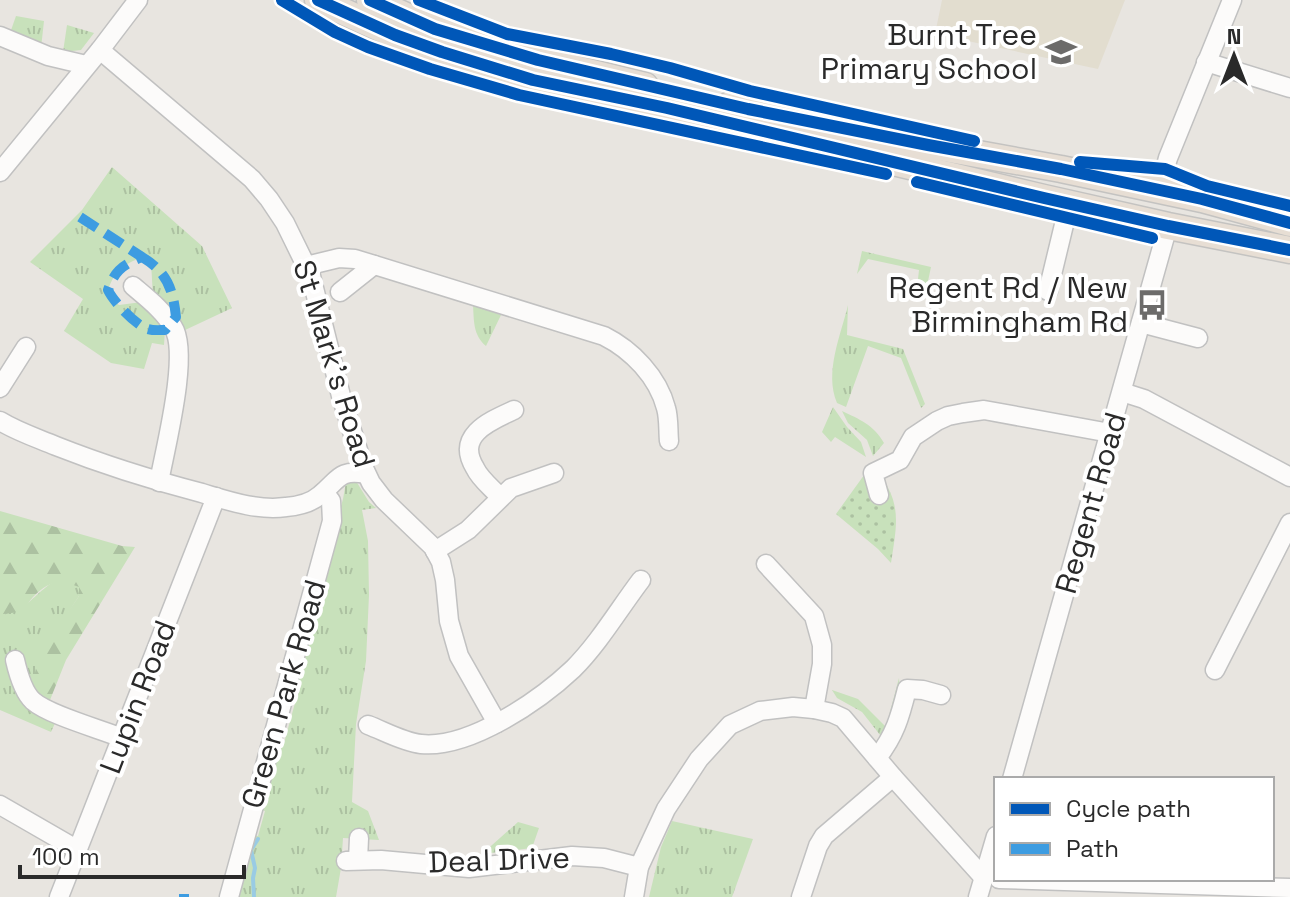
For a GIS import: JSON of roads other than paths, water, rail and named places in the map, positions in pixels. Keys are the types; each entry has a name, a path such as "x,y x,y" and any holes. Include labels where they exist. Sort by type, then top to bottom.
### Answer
{"highway":[{"path":"318,0 395,35 442,52 1061,169 1202,199 1290,223"},
{"path":"370,0 536,70 667,108 1069,204 1290,250"},
{"path":"928,145 1144,202 1168,226"},
{"path":"1166,192 1168,226"}],"street":[{"path":"0,172 138,0"},
{"path":"1166,192 1168,158 1232,0"},
{"path":"0,36 48,56 86,65"},
{"name":"St Mark's Road","path":"100,50 252,179 285,223 311,276 351,431 366,474 384,500 435,551 441,562 449,621 459,656 497,723"},
{"path":"1206,62 1290,88"},
{"path":"1048,291 1069,204"},
{"name":"Regent Road","path":"1013,777 1168,226"},
{"path":"306,266 339,258 355,259 604,336 619,344 643,365 666,407 669,441"},
{"path":"340,292 374,265"},
{"path":"133,286 173,326 180,348 178,377 159,482"},
{"path":"1141,323 1198,338"},
{"path":"0,388 26,347"},
{"path":"1122,392 1144,399 1290,477"},
{"path":"500,497 474,468 470,444 482,426 514,410"},
{"path":"879,495 873,473 900,460 913,437 948,416 984,410 1110,433"},
{"path":"0,421 92,461 258,508 300,506 318,498 340,475 366,474"},
{"path":"326,489 342,465 351,431"},
{"path":"435,551 468,530 511,488 554,473"},
{"name":"Green Park Road","path":"229,897 332,521 331,501 326,489"},
{"name":"Lupin Road","path":"59,897 216,497"},
{"path":"1215,670 1290,523"},
{"path":"766,564 814,616 822,645 822,664 814,709"},
{"path":"368,725 418,744 435,744 466,737 497,723 542,694 573,669 641,580"},
{"path":"15,660 31,699 46,709 122,738"},
{"path":"877,758 898,725 907,689 941,695"},
{"path":"634,897 639,867 666,809 699,759 730,725 760,711 793,707 814,709 843,718 893,777 993,879 978,897"},
{"path":"801,897 824,836 893,777"},
{"path":"0,805 78,850"},
{"name":"Deal Drive","path":"359,838 352,860 469,868 572,856 604,858 639,867"},
{"path":"1080,881 1290,888"}],"waterway":[{"path":"254,897 255,868 251,850 258,839"}],"place":[{"name":"Burnt Tree Primary School","path":"1061,52"},
{"name":"Regent Rd / New Birmingham Rd","path":"1152,305"}]}
